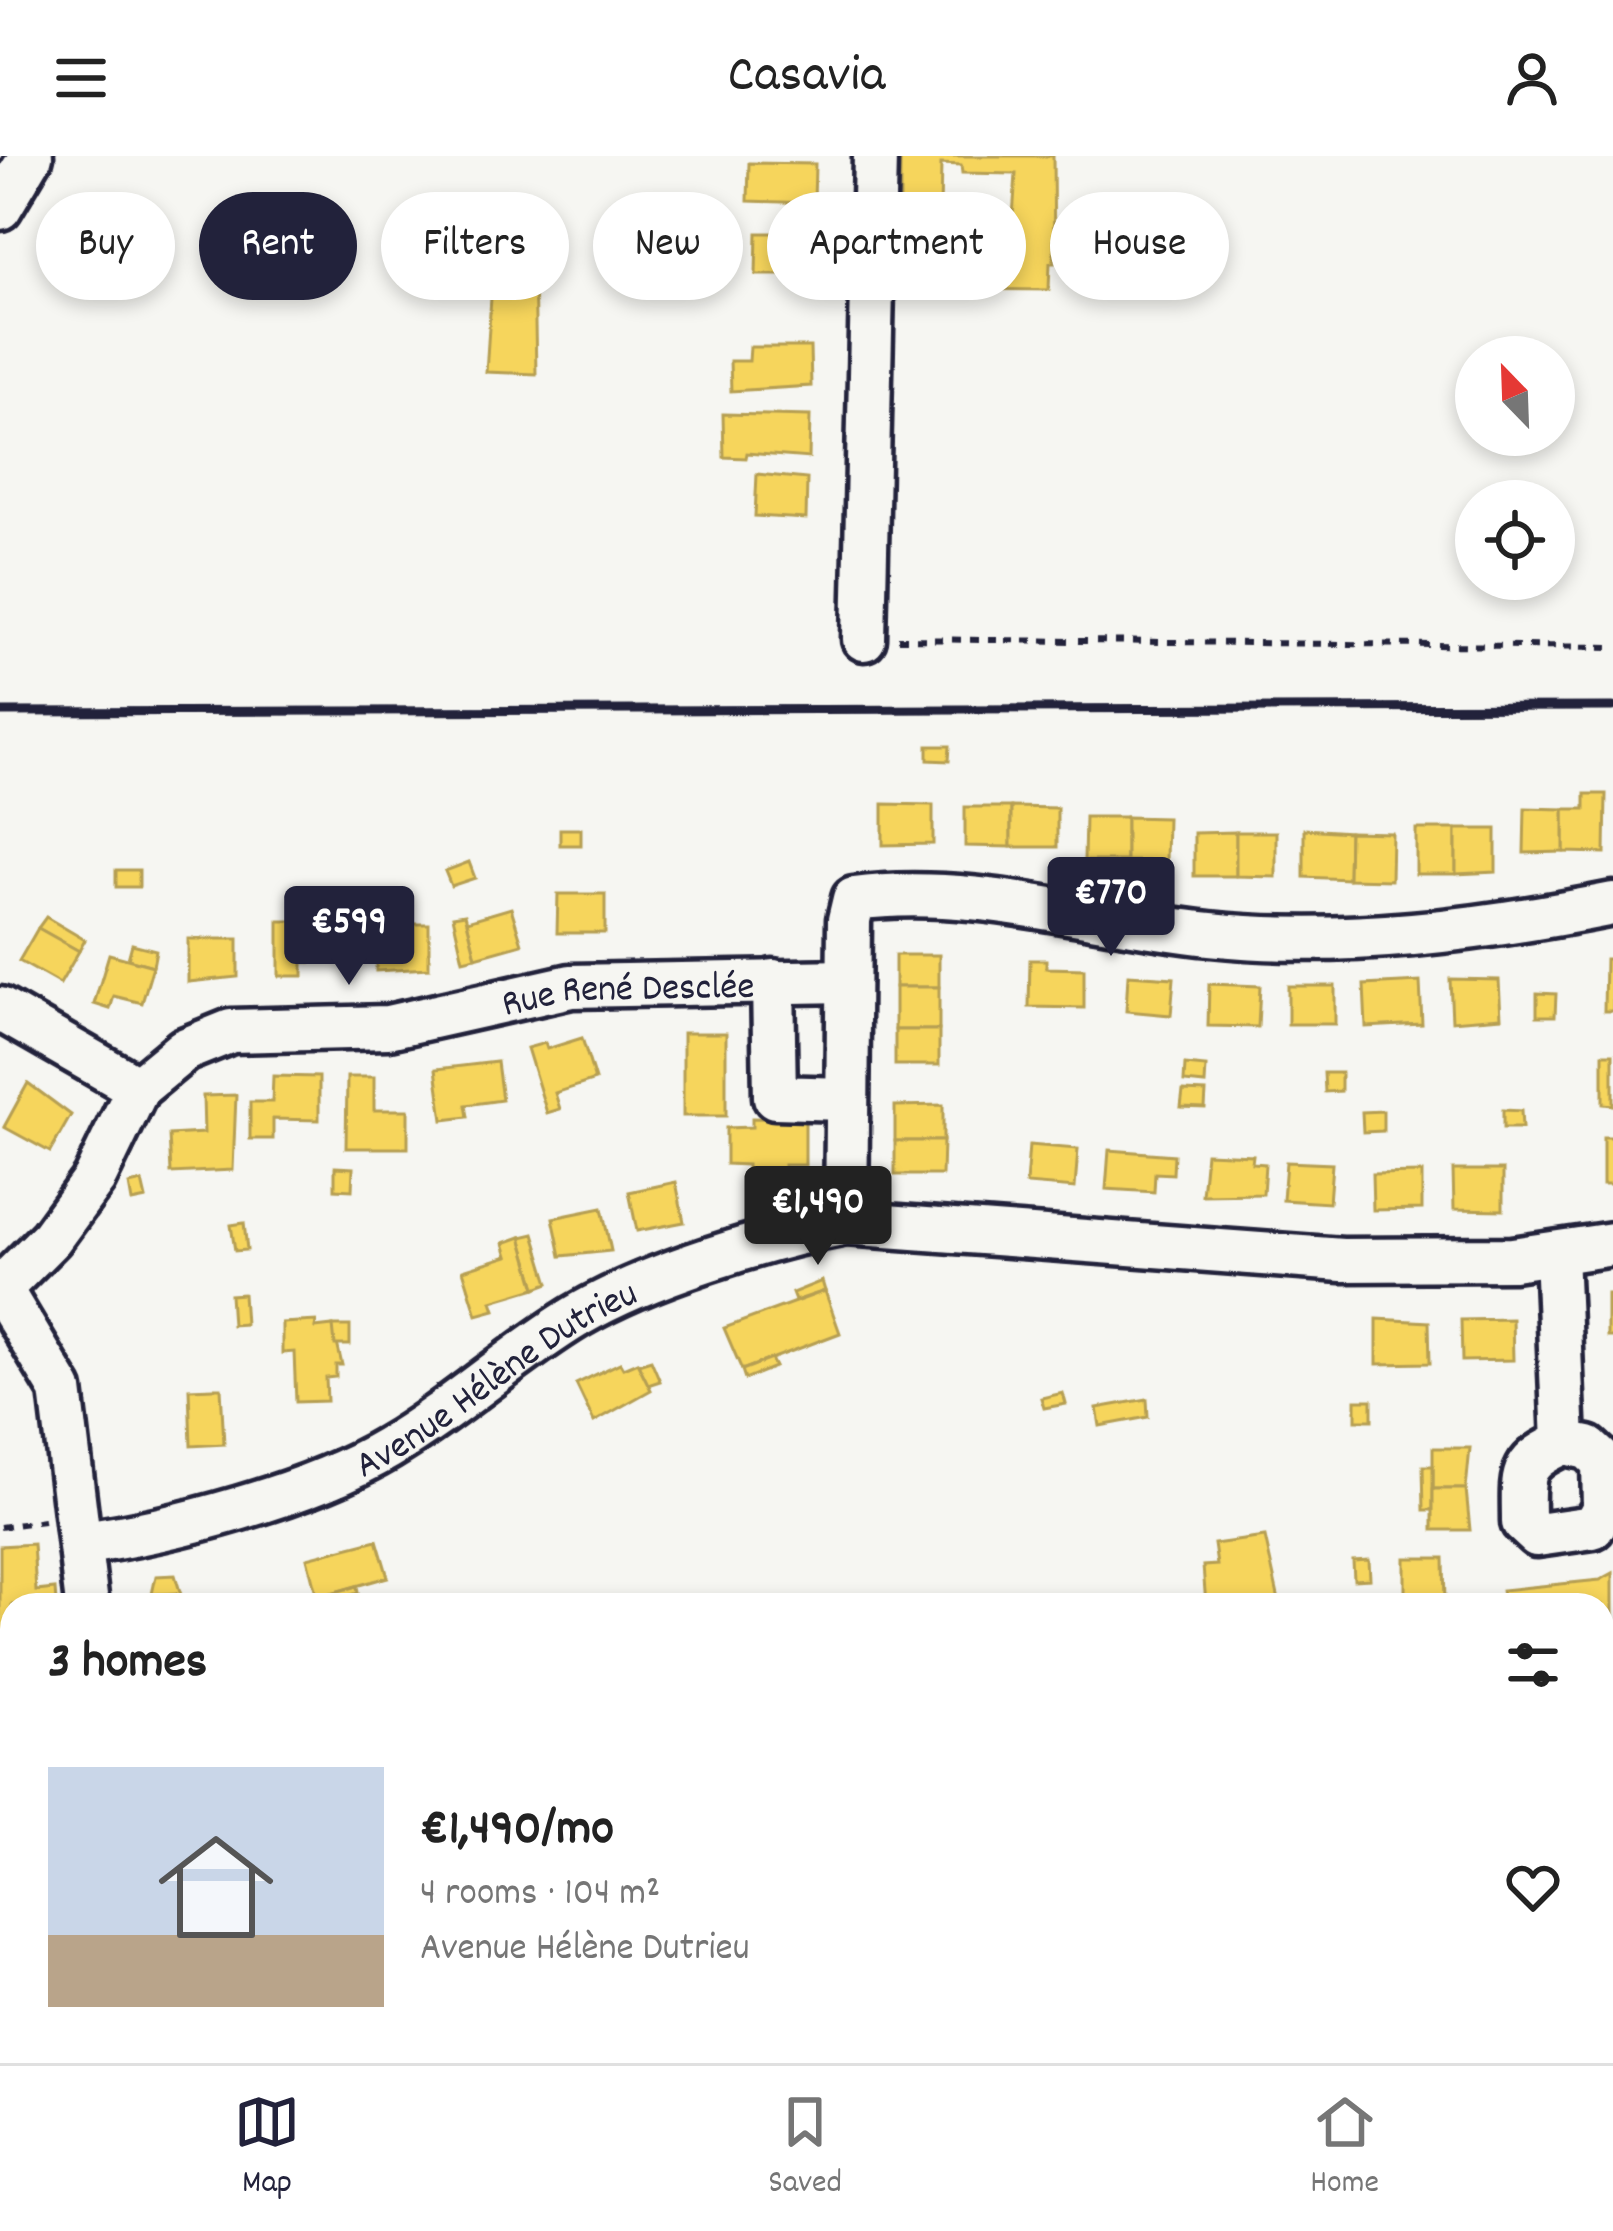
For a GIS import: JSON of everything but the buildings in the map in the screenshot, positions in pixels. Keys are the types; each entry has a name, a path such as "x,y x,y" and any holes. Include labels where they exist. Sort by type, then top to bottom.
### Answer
{"street":[{"path":"0,208 31,156"},
{"path":"864,639 875,156"},
{"path":"846,1223 845,1099 854,899 990,898 1212,934 1334,939 1460,930 1613,904"},
{"path":"773,981 775,1097 845,1099"},
{"name":"Rue René Desclée","path":"0,1288 52,1238 94,1179 138,1088 184,1050 231,1031 388,1027 572,986 848,981"},
{"path":"0,1010 138,1088"},
{"name":"Avenue Hélène Dutrieu","path":"82,1543 132,1537 314,1482 387,1449 590,1310 719,1259 846,1223 1342,1260 1513,1259 1613,1244"},
{"path":"1556,1253 1564,1443"},
{"path":"0,1288 61,1390 86,1593"}],"path":[{"path":"864,639 1613,647"}],"railway":[{"path":"0,712 1613,707"}]}
